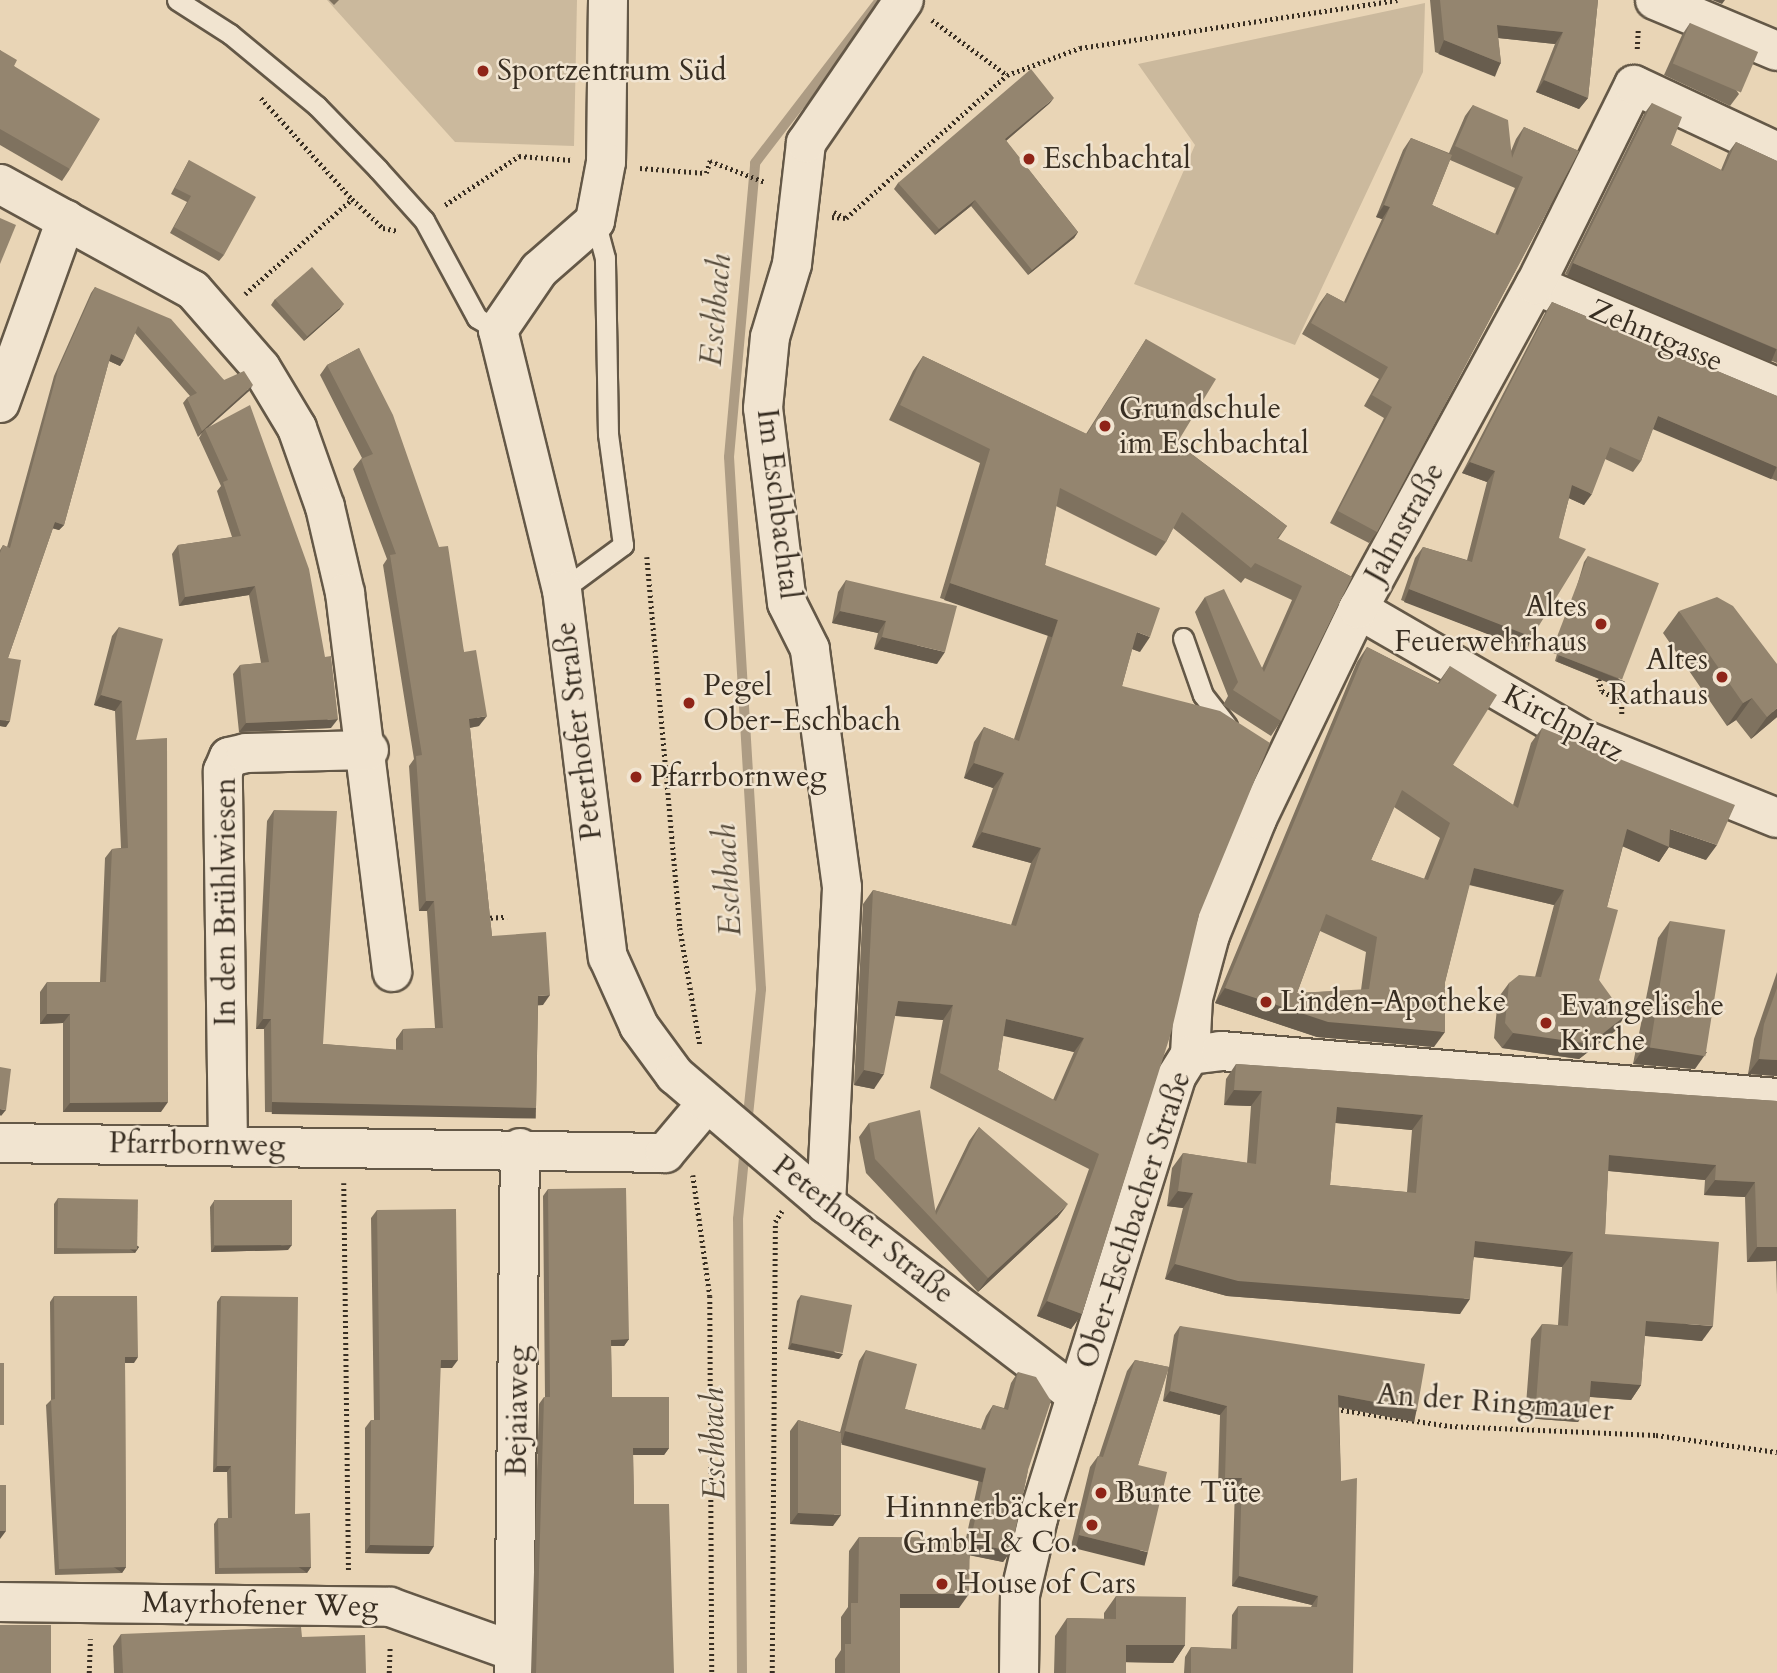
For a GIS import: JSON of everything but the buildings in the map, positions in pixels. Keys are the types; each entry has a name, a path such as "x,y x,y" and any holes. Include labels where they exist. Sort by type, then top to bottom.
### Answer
{"street":[{"path":"498,330 523,287 595,220 618,164 608,0"},
{"name":"Im Eschbachtal","path":"814,1194 842,887 810,649 787,603 763,408 770,337 790,202 806,143 904,0"},
{"path":"1647,12 1777,51"},
{"path":"1634,85 1777,152"},
{"name":"Jahnstraße","path":"1189,1055 1193,998 1266,748 1358,609 1535,285 1634,85"},
{"path":"0,184 193,289 220,316 297,428 326,507 369,750 392,972"},
{"path":"0,403 66,220"},
{"name":"Zehntgasse","path":"1535,285 1777,387"},
{"name":"Peterhofer Straße","path":"498,330 562,590 608,957 654,1051 720,1116 814,1194 1076,1395"},
{"name":"Kirchplatz","path":"1358,609 1584,740 1777,818"},
{"name":"In den Brühlwiesen","path":"228,1146 223,771 229,757 246,753 369,750"},
{"name":"Ober-Eschbacher Straße","path":"1019,1673 1020,1595 1076,1395 1176,1077 1189,1055 1221,1051 1777,1098"},
{"name":"Pfarrbornweg","path":"0,1143 520,1148 665,1153 720,1116"},
{"name":"Bejaiaweg","path":"513,1662 520,1148"},
{"name":"Mayrhofener Weg","path":"0,1602 390,1607 513,1662"}],"lane":[{"path":"177,0 317,106 424,220 477,318 498,330"},
{"path":"562,590 623,545 608,434 605,258 595,220"},
{"path":"1183,638 1213,713 1266,748"}],"path":[{"path":"904,0 1007,75"},
{"path":"424,220 519,156 706,173 715,162 790,202 846,218 1007,75 1080,48 1397,0"},
{"path":"1634,85 1647,12"},
{"path":"256,92 372,219"},
{"path":"343,190 352,181"},
{"path":"220,316 352,199"},
{"path":"646,547 680,928 720,1116"},
{"path":"481,919 507,917"},
{"path":"343,1147 349,1606"},
{"path":"693,1170 710,1296 712,1673"},
{"path":"772,1673 775,1222 814,1194"},
{"name":"An der Ringmauer","path":"1327,1407 1427,1424 1656,1434 1777,1452"}],"shaded area":[{"name":"Sportzentrum Süd","path":"327,0 577,0 574,146 455,142"},
{"path":"1425,3 1423,72 1295,345 1134,284 1195,145 1138,64"}],"waterway":[{"name":"Eschbach","path":"747,1125 761,989 729,457 755,163 880,0"},
{"name":"Eschbach","path":"742,1673 738,1219 745,1148"}],"place":[{"name":"Sportzentrum Süd","path":"483,71"},
{"name":"Eschbachtal","path":"1029,159"},
{"name":"Grundschule im Eschbachtal","path":"1105,426"},
{"name":"Altes Feuerwehrhaus","path":"1601,624"},
{"name":"Altes Rathaus","path":"1722,677"},
{"name":"Pegel Ober-Eschbach","path":"689,703"},
{"name":"Pfarrbornweg","path":"636,777"},
{"name":"Linden-Apotheke","path":"1266,1002"},
{"name":"Evangelische Kirche","path":"1546,1023"},
{"name":"Bunte Tüte","path":"1101,1493"},
{"name":"Hinnnerbäcker GmbH & Co.","path":"1092,1525"},
{"name":"House of Cars","path":"942,1584"}]}
